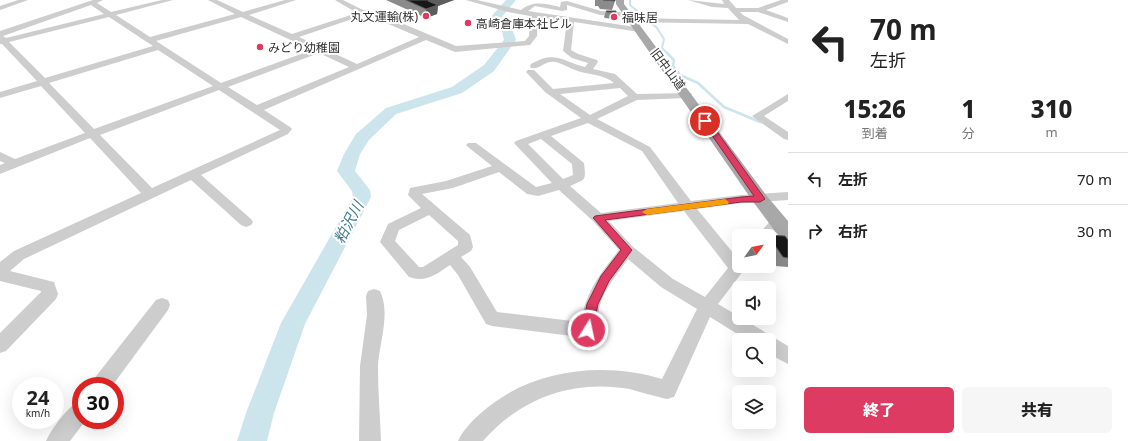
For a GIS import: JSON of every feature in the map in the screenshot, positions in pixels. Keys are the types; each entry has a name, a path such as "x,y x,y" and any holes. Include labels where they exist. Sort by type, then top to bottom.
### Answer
{"main road":[{"name":"旧中山道","path":"620,0 620,4 639,21 687,95 760,199 788,234"}],"street":[{"path":"0,8 25,0"},
{"path":"1,39 100,0"},
{"path":"1,39 170,0"},
{"path":"211,0 357,67"},
{"path":"0,95 243,14 292,0"},
{"path":"338,0 363,12 377,16 455,50 522,44 530,40 533,36 534,15"},
{"path":"469,0 501,9 571,20 750,22"},
{"path":"501,9 506,0"},
{"path":"759,10 788,0"},
{"path":"709,22 699,12 695,1 759,10 788,20"},
{"path":"0,270 19,255 284,132 286,129 92,3"},
{"path":"522,13 530,5 562,10 564,8 563,3 567,3 600,13 639,21"},
{"path":"778,3 788,6"},
{"path":"729,5 750,22 788,42"},
{"path":"291,37 361,14 363,12"},
{"path":"571,20 567,51 575,56 594,62 587,71"},
{"path":"257,109 425,37"},
{"path":"1,39 94,134 150,194"},
{"path":"0,170 14,163 319,50"},
{"path":"635,97 612,76 587,71 556,58 550,58 532,69 552,92 589,119 646,148 688,207 732,260"},
{"path":"552,92 621,85"},
{"path":"687,95 635,97 589,119 520,143 561,185 598,218 627,250 667,283 708,306 751,333"},
{"path":"788,98 757,116 788,137"},
{"path":"472,145 532,191 538,192 561,185 579,177 578,163 543,135"},
{"path":"0,156 14,163"},
{"path":"431,209 393,227 387,242 415,273 426,273 466,247 465,239 431,209 415,195 415,191 448,185 501,167"},
{"path":"192,174 246,222"},
{"path":"598,218 741,199 760,199 788,196"},
{"path":"771,229 778,221"},
{"path":"452,256 464,271 492,320 588,330 592,304 605,279 627,250"},
{"path":"469,441 486,422 508,405 538,390 563,383 584,378 611,378 652,384 667,390 708,306 733,273"},
{"path":"0,275 48,286 50,294 0,345"},
{"path":"370,441 370,366 376,315 374,296"},
{"path":"107,377 162,305"},
{"path":"776,348 788,356"},
{"path":"57,441 72,422"}],"building":[{"path":"406,0 430,0 428,1 438,5 426,9"},
{"path":"776,235 785,236 788,240 788,258 783,257 776,247"}],"waterway":[{"name":"粕沢川","path":"252,441 260,413 293,323 362,197 361,190 346,171 352,154 362,137 391,111 457,90 489,68 510,40 506,25 498,23 494,19 511,0"},
{"path":"630,0 630,5 657,28 664,39 662,48 674,60 673,66 680,75 698,83 724,107 758,121"},
{"path":"756,120 761,122"}],"slow traffic":[{"path":"647,212 725,202"}],"place":[{"name":"丸文運輸(株)","path":"426,16"},
{"name":"福味居","path":"614,17"},
{"name":"高崎倉庫本社ビル","path":"468,23"},
{"name":"みどり幼稚園","path":"260,47"}],"route":[{"path":"588,330 592,304 605,279 627,250 598,218 741,199 760,199 705,121"}]}
